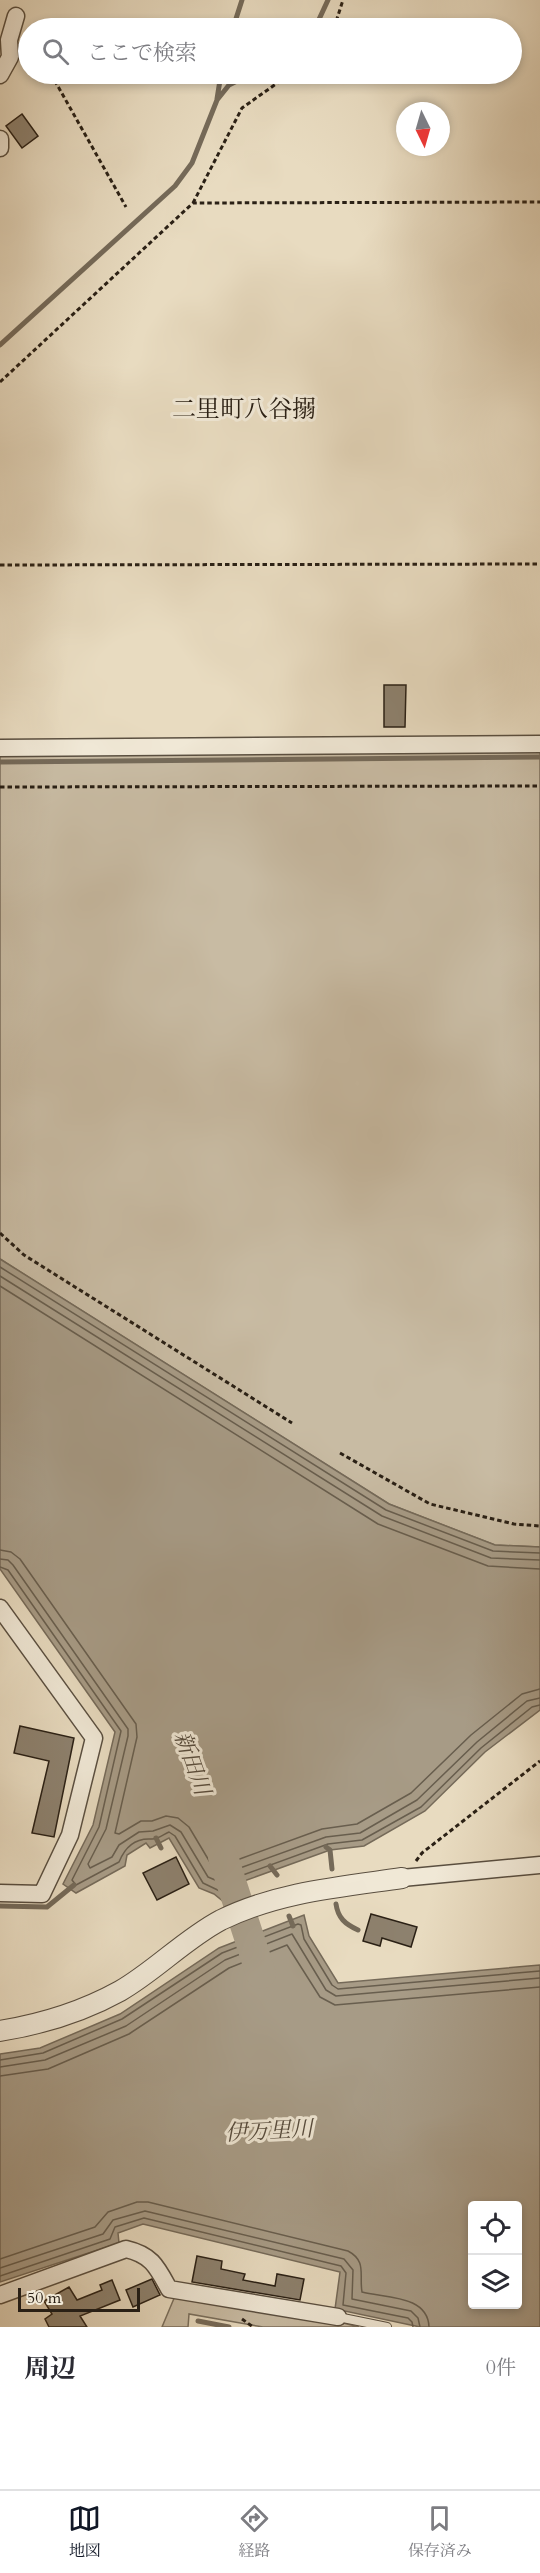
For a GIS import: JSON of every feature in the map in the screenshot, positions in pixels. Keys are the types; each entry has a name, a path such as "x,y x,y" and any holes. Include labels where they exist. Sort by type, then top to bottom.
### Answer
{"street":[{"path":"0,75 10,57 9,40 16,16"},
{"path":"0,140 0,148"},
{"path":"0,748 540,744"},
{"path":"0,1608 94,1738 70,1835 42,1894 0,1893"},
{"path":"0,2031 47,2022 121,1990 218,1922 250,1906 297,1893 402,1878 540,1865"},
{"path":"0,2295 126,2249 142,2253 158,2269 169,2289 338,2317"}],"lane":[{"path":"338,2317 387,2327"}],"path":[{"path":"337,18 343,0"},
{"path":"57,84 126,207"},
{"path":"0,382 193,203 242,108 276,84"},
{"path":"193,203 540,202"},
{"path":"0,565 540,564"},
{"path":"0,787 540,786"},
{"path":"0,1233 24,1255 292,1423"},
{"path":"340,1453 430,1504 514,1524 540,1526"},
{"path":"402,1878 422,1853 540,1761"}],"shaded area":[{"path":"540,748 540,1547 495,1545 389,1504 0,1259 0,755"},
{"path":"175,2296 327,2319 359,2327 263,2327 189,2314 188,2327 162,2327"}],"water":[{"path":"0,1259 389,1504 495,1545 540,1547 540,1710 485,1752 425,1811 364,1846 330,1850 244,1881 247,1889 224,1902 214,1894 199,1888 169,1838 150,1848 146,1843 127,1855 125,1866 76,1893 63,1884 93,1825 115,1732 0,1569"},
{"name":"伊万里川","path":"304,1915 309,1936 338,1983 540,1965 540,2327 420,2327 335,2309 340,2272 143,2224 118,2233 119,2243 0,2282 0,2054 40,2048 120,2014 219,1948"}],"building":[{"path":"22,114 38,136 22,148 6,126"},
{"path":"384,685 406,685 405,727 384,727"},
{"path":"20,1726 74,1738 54,1837 32,1833 49,1761 14,1753"},
{"path":"176,1857 189,1884 157,1900 143,1873"},
{"path":"371,1914 417,1927 411,1947 382,1938 380,1946 363,1941"},
{"path":"197,2256 222,2261 221,2269 245,2274 243,2280 275,2286 277,2274 304,2279 300,2300 192,2282"},
{"path":"152,2279 160,2295 133,2307 126,2290"},
{"path":"112,2280 120,2300 80,2316 87,2327 49,2327 45,2319 52,2314 44,2301 69,2287 77,2300 102,2290 100,2285"}],"waterway":[{"path":"236,18 242,0"},
{"path":"320,18 328,0"},
{"path":"217,99 219,84"},
{"path":"0,345 175,186 192,163 217,100 231,84"},
{"path":"0,762 540,757"},
{"path":"156,1838 161,1848"},
{"path":"326,1847 330,1850 332,1869"},
{"name":"新田川","path":"223,1857 261,1974"},
{"path":"270,1866 277,1875"},
{"path":"0,1906 47,1907 74,1885"},
{"path":"336,1904 343,1920 358,1930"},
{"path":"289,1916 293,1926"},
{"path":"198,2321 229,2327"}],"district":[{"name":"二里町八谷搦","path":"244,409"}]}
